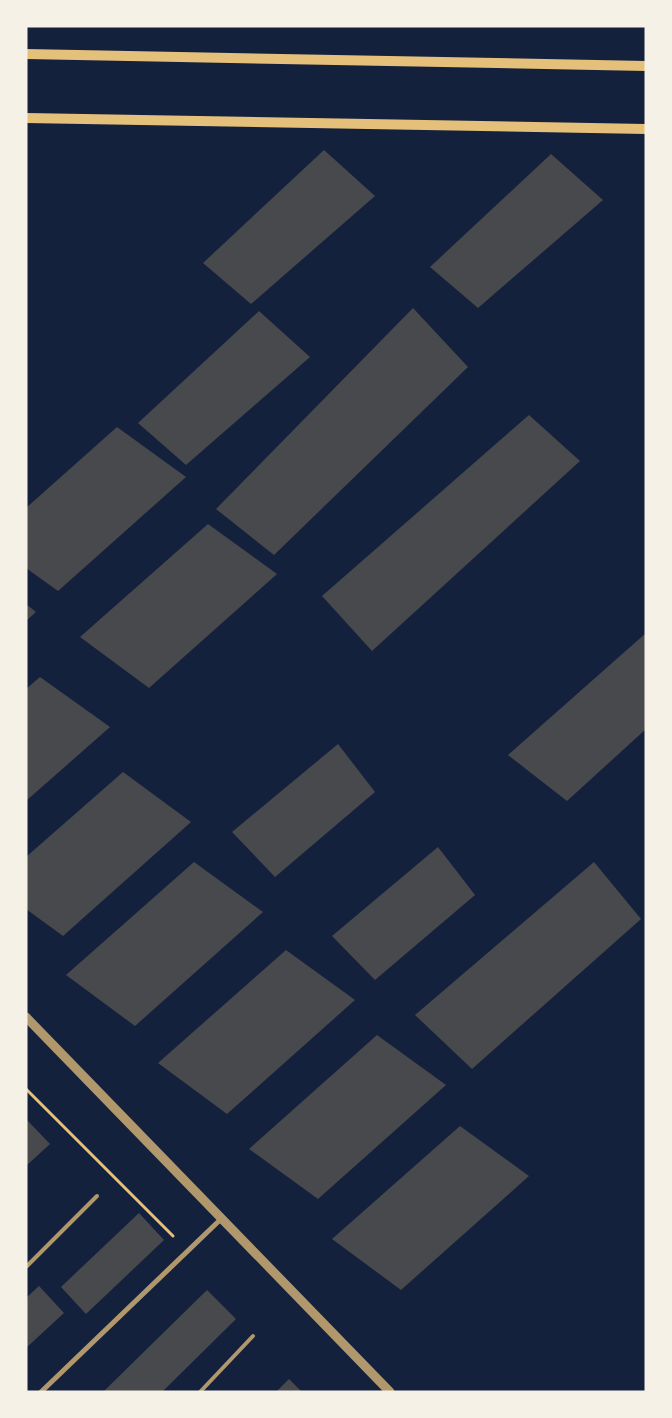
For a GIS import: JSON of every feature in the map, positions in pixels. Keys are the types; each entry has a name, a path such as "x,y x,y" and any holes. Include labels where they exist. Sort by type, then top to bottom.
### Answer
{"main road":[{"path":"26,54 646,66"},
{"path":"26,118 646,130"}],"street":[{"path":"26,1016 390,1392"},
{"path":"41,1392 222,1218"}],"lane":[{"path":"26,1267 97,1196"},
{"path":"200,1392 253,1336"}],"path":[{"path":"26,1089 173,1236"}],"building":[{"path":"324,150 375,196 251,304 203,263"},
{"path":"551,154 603,200 478,308 430,267"},
{"path":"413,308 468,367 274,555 216,509"},
{"path":"259,311 310,357 186,465 138,423"},
{"path":"529,415 580,461 372,651 322,596"},
{"path":"117,427 186,477 58,591 26,568 26,508"},
{"path":"208,524 277,574 149,688 80,637"},
{"path":"26,604 36,612 26,621"},
{"path":"646,633 646,729 567,801 508,755"},
{"path":"40,677 110,727 26,801 26,689"},
{"path":"338,744 375,792 275,877 232,832"},
{"path":"123,772 191,822 63,936 26,909 26,857"},
{"path":"438,847 475,895 375,980 332,936"},
{"path":"194,862 263,912 135,1026 66,975"},
{"path":"594,862 641,919 472,1069 415,1015"},
{"path":"286,950 355,1000 227,1114 158,1063"},
{"path":"377,1035 446,1085 318,1199 249,1149"},
{"path":"26,1119 50,1144 26,1166"},
{"path":"460,1126 529,1176 401,1290 332,1239"},
{"path":"139,1213 164,1240 86,1314 61,1287"},
{"path":"39,1286 64,1313 26,1348 26,1298"},
{"path":"207,1290 236,1319 162,1392 103,1392"},
{"path":"289,1379 302,1392 276,1392"}]}
